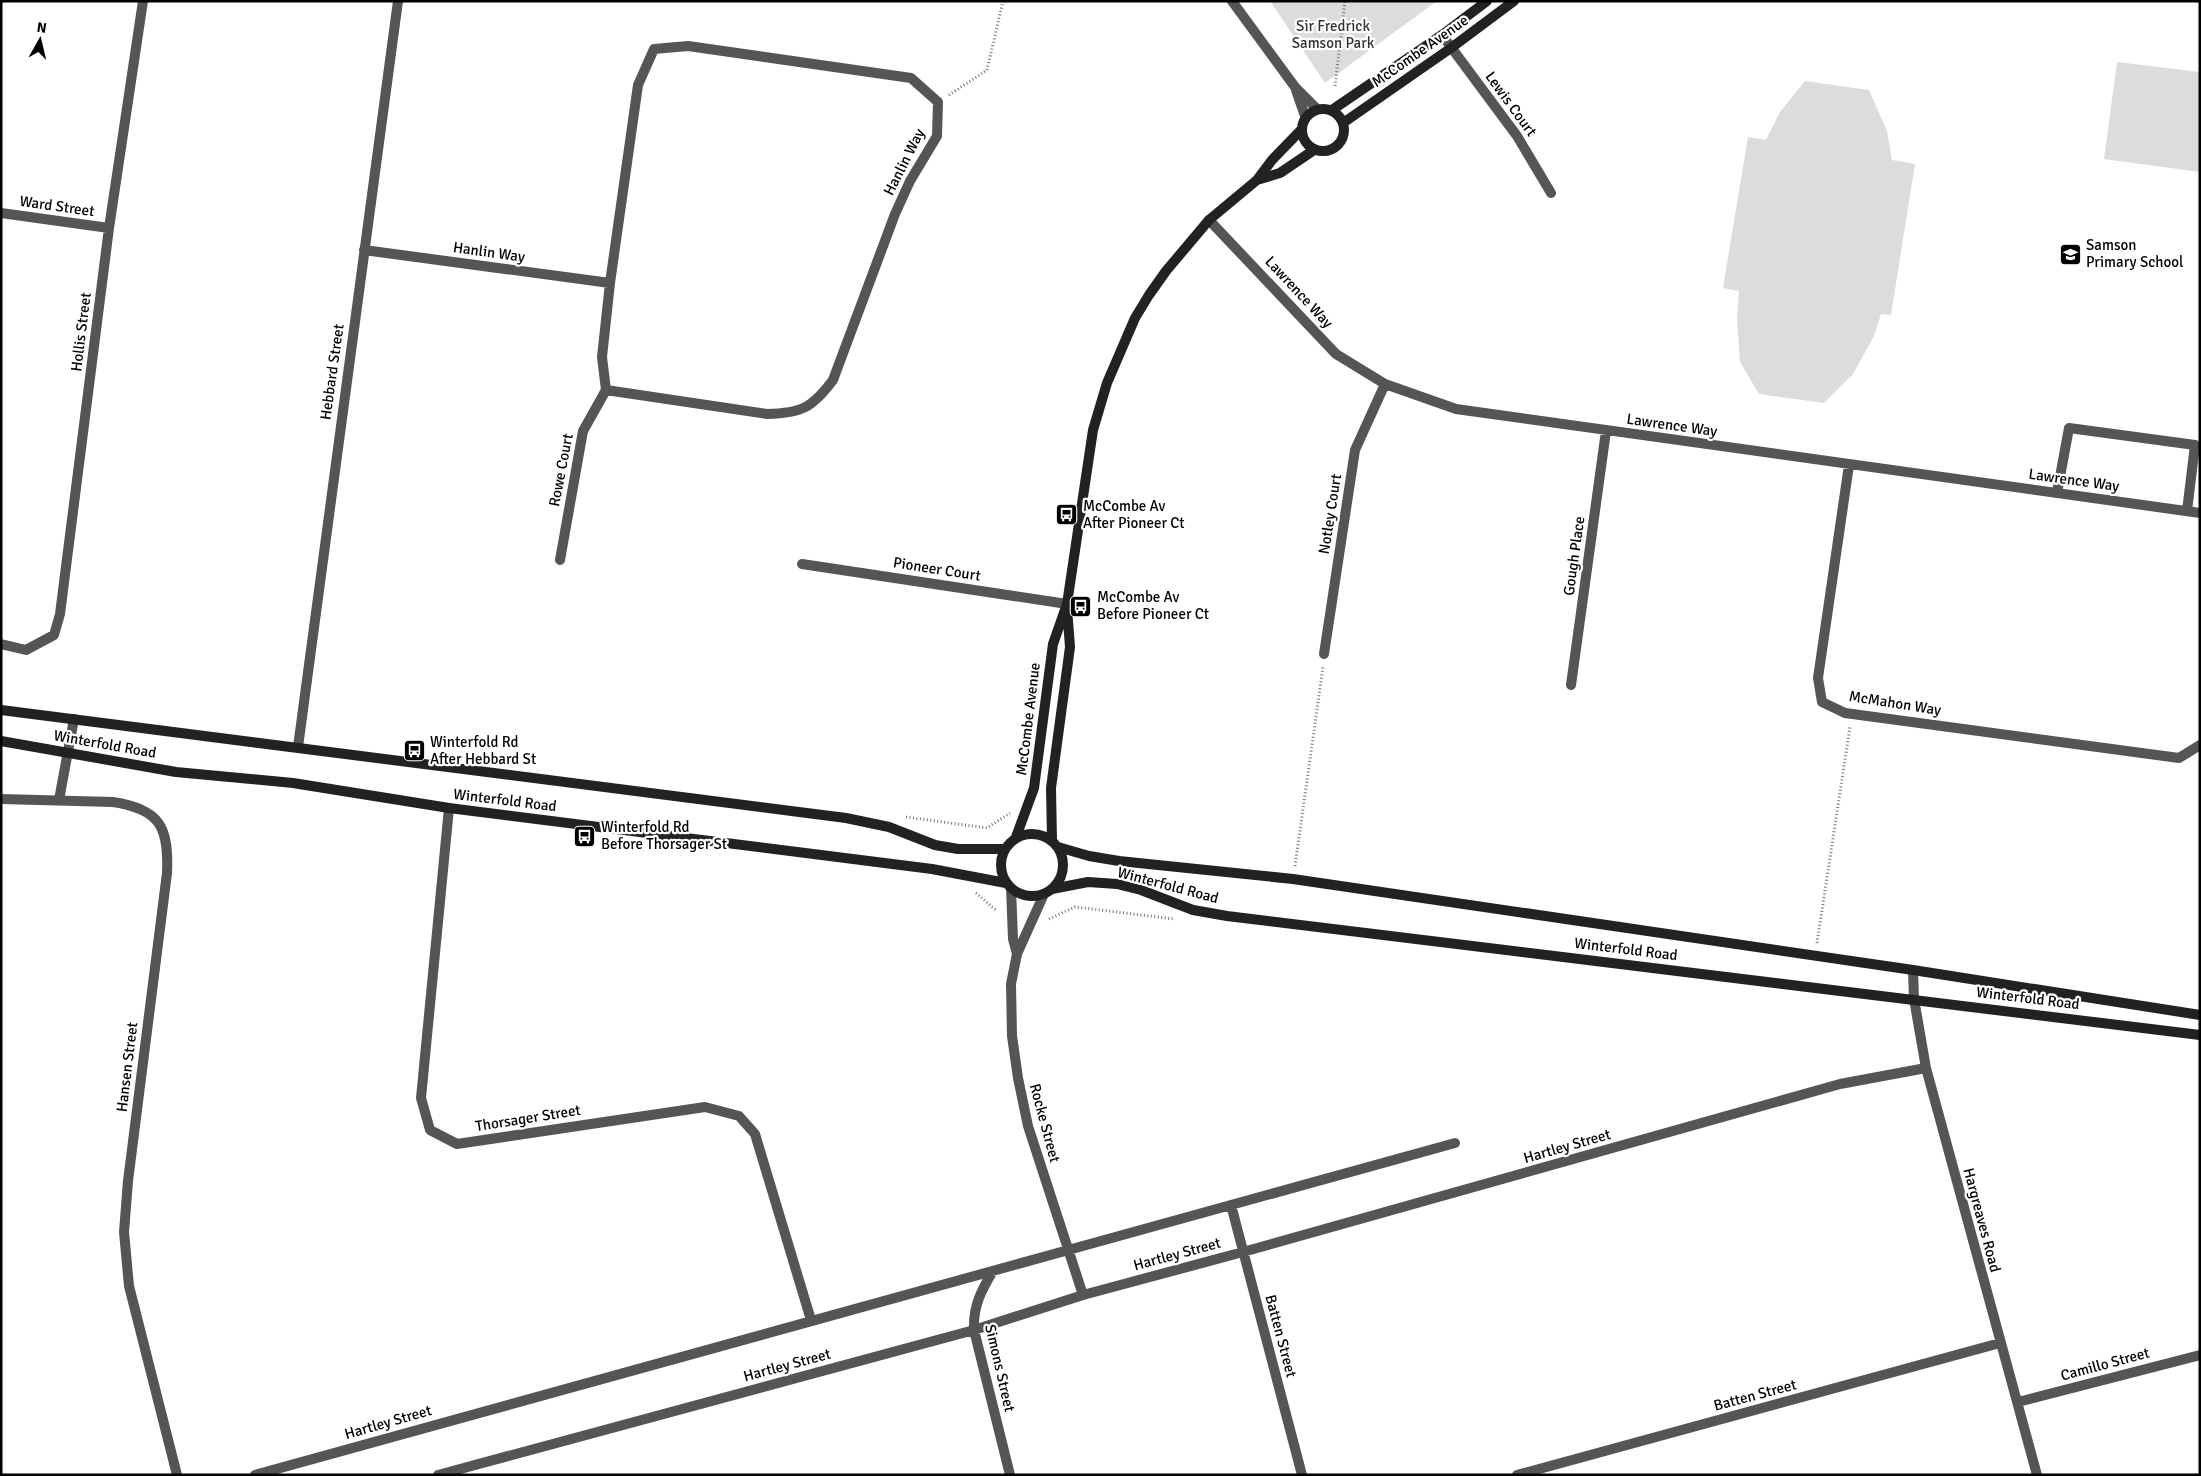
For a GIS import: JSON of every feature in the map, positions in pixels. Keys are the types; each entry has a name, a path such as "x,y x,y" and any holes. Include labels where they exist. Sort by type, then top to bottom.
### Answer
{"main road":[{"name":"McCombe Avenue","path":"1332,110 1442,35 1487,1"},
{"name":"McCombe Avenue","path":"1257,180 1280,173 1314,150 1322,151 1336,147 1343,138 1343,123 1451,48 1514,1"},
{"path":"1306,116 1317,109 1332,110 1340,116 1343,123"},
{"name":"McCombe Avenue","path":"1016,837 1034,788 1053,644 1067,604 1093,430 1107,383 1124,340 1149,295 1209,220 1257,180 1272,160 1301,130 1306,116"},
{"path":"1301,130 1306,144 1314,150"},
{"name":"McCombe Avenue","path":"1055,844 1051,788 1070,647 1067,604"},
{"name":"Winterfold Road","path":"1,710 846,818 889,827 935,845 958,849 1004,849"},
{"name":"Winterfold Road","path":"1,741 176,772 293,783 449,808 932,869 1009,886"},
{"path":"1034,833 1055,844 1064,865 1058,882 1048,891 1035,896 1026,896 1009,886 1001,867 1004,849 1016,837 1034,833"},
{"name":"Winterfold Road","path":"1055,844 1089,856 1119,861 1293,880 1912,970 2200,1015"},
{"name":"Winterfold Road","path":"1048,891 1088,882 1117,884 1142,890 1192,910 1228,916 2200,1035"}],"street":[{"name":"Hollis Street","path":"1,644 26,650 54,635 60,614 109,228 143,1"},
{"name":"Hebbard Street","path":"298,747 398,1"},
{"path":"1232,1 1295,87 1317,109"},
{"name":"Lewis Court","path":"1442,35 1517,136 1550,192"},
{"path":"606,390 602,358 610,284 638,85 654,49 688,46 911,78 938,102"},
{"path":"1295,87 1306,116"},
{"name":"Hanlin Way","path":"606,390 767,414 793,413 808,407 815,401 833,380 895,214 910,181 937,136 938,102"},
{"name":"Ward Street","path":"1,213 109,228"},
{"name":"Lawrence Way","path":"1209,220 1336,354 1385,384 1456,409 2200,512"},
{"name":"Hanlin Way","path":"364,250 610,284"},
{"name":"Notley Court","path":"1324,654 1355,450 1385,384"},
{"name":"Rowe Court","path":"560,560 583,431 606,390"},
{"path":"2057,493 2069,428 2195,445 2187,511"},
{"name":"Gough Place","path":"1571,685 1606,431"},
{"name":"McMahon Way","path":"1849,464 1818,678 1822,702 1845,713 2179,758 2200,745"},
{"name":"Pioneer Court","path":"802,564 1067,604"},
{"path":"59,800 74,719"},
{"name":"Hansen Street","path":"1,799 112,802 143,809 162,828 167,840 167,873 128,1181 124,1232 129,1286 177,1475"},
{"name":"Thorsager Street","path":"449,808 421,1098 430,1130 457,1144 705,1107 740,1116 755,1134 811,1320"},
{"name":"Rocke Street","path":"1009,886 1013,940 1017,954"},
{"name":"Rocke Street","path":"1048,891 1017,954 1010,1009 1018,1078 1028,1126 1083,1295"},
{"name":"Hargreaves Road","path":"1912,970 1914,999 1926,1068 2037,1475"},
{"name":"Hartley Street","path":"438,1475 974,1330 1083,1295 1243,1252 1840,1084 1926,1068"},
{"name":"Hartley Street","path":"254,1475 1454,1143"},
{"name":"Batten Street","path":"1231,1205 1302,1475"},
{"name":"Simons Street","path":"992,1271 976,1304 973,1315 974,1330 1010,1475"},
{"name":"Batten Street","path":"1517,1475 2000,1343"},
{"name":"Camillo Street","path":"2018,1402 2200,1355"}],"path":[{"path":"938,102 987,70 1003,1"},
{"path":"1335,86 1345,1"},
{"path":"1293,880 1324,654"},
{"path":"1815,956 1852,714"},
{"path":"903,817 987,828 1011,812"},
{"path":"1045,921 1075,907 1184,920"}],"green space":[{"name":"Sir Fredrick Samson Park","path":"1270,1 1437,1 1325,83"},
{"path":"2117,62 2200,72 2200,172 2104,159"},
{"path":"1805,81 1869,90 1887,131 1892,160 1915,164 1891,315 1881,314 1874,336 1853,374 1824,403 1759,394 1740,362 1737,318 1739,291 1723,288 1748,137 1766,140 1780,112"}],"place":[{"name":"Samson Primary School","path":"2070,254"},
{"name":"McCombe Av After Pioneer Ct","path":"1067,515"},
{"name":"McCombe Av Before Pioneer Ct","path":"1081,606"},
{"name":"Winterfold Rd After Hebbard St","path":"414,751"},
{"name":"Winterfold Rd Before Thorsager St","path":"585,836"}]}
